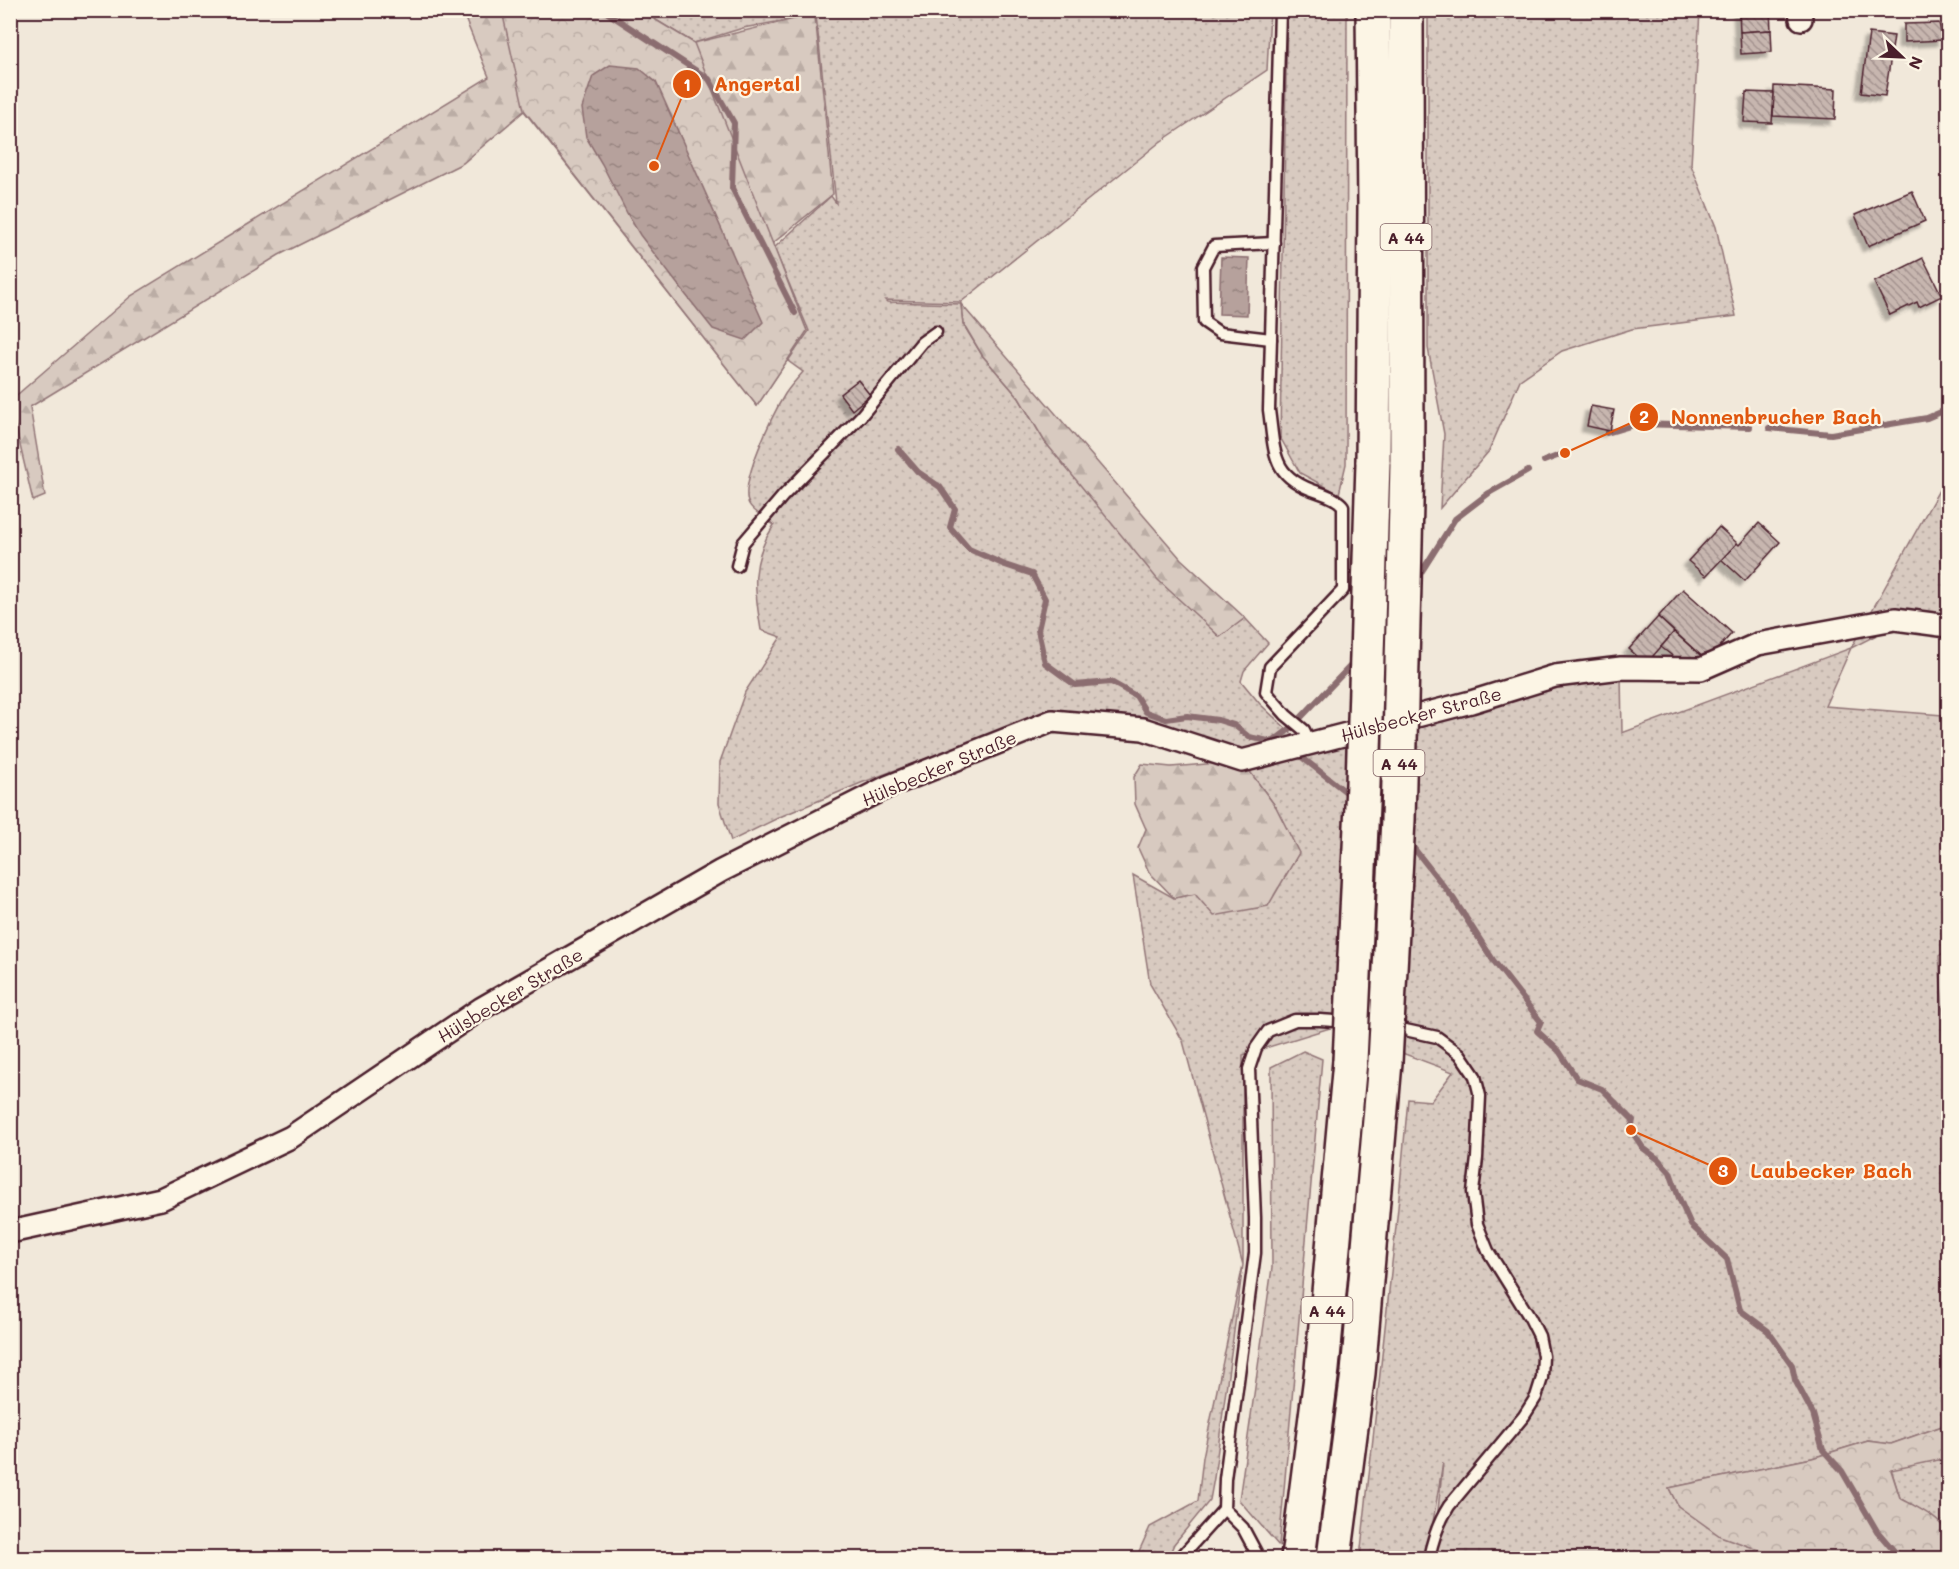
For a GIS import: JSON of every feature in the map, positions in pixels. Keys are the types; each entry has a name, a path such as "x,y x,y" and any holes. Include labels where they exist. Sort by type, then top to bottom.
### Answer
{"highway":[{"name":"A 44","path":"1298,1558 1322,1369 1350,1061 1363,784 1373,463 1375,206 1373,10"},
{"name":"A 44","path":"1334,1558 1358,1373 1385,1062 1398,820 1407,464 1406,10"}],"street":[{"name":"Hülsbecker Straße","path":"10,1232 161,1199 291,1137 482,1008 721,871 886,787 1052,721 1143,729 1242,761 1307,737 1471,702 1546,679 1580,672 1621,668 1701,669 1758,644 1895,619 1948,626"}],"lane":[{"path":"1280,10 1269,410 1276,459 1280,469 1303,487 1340,502 1343,506 1343,590 1270,666 1266,692 1307,737"},
{"path":"1271,339 1220,333 1203,322 1203,267 1215,246 1274,243"},
{"path":"737,566 743,543 783,496 861,416 922,342 936,332"},
{"path":"1180,1558 1224,1509 1225,1479 1254,1253 1256,1218 1250,1070 1256,1048 1268,1031 1295,1020 1378,1024 1437,1037 1460,1054 1474,1076 1480,1096 1473,1192 1478,1224 1488,1251 1539,1336 1543,1356 1542,1378 1536,1397 1524,1416 1439,1521 1429,1558"},
{"path":"1224,1509 1243,1528 1259,1558"}],"green space":[{"path":"462,11 639,11 694,43 815,14 833,194 772,244 807,331 757,406 524,111 463,163 279,255 30,407 45,496 33,501 10,404 18,394 131,296 489,77"},
{"path":"502,11 641,11 694,43 807,331 757,406 524,110"},
{"path":"641,11 1270,11 1267,70 1160,142 961,302 885,300 887,302 961,304 963,324 982,355 1019,398 1045,442 1219,637 1245,618 1268,643 1244,671 1241,681 1260,704 1293,735 1285,740 1241,752 1045,714 861,783 782,816 731,841 719,803 720,762 745,692 781,637 761,630 756,588 757,563 766,538 774,525 749,504 748,481 773,416 787,391 803,372 788,361 809,331 774,248 831,196 836,203 816,15 743,28 694,43"},
{"path":"1287,11 1347,11 1346,464 1339,494 1300,473 1280,437"},
{"path":"1428,11 1700,11 1691,165 1716,227 1736,316 1632,329 1562,351 1520,380 1489,451 1440,508 1444,434 1428,348"},
{"path":"961,304 1181,559 1245,618 1220,637 1158,580 1045,442 1019,398 982,355 963,323"},
{"path":"1948,474 1948,629 1896,625 1851,648"},
{"path":"1851,648 1825,706 1943,715 1948,703 1948,950 1939,956 1948,1083 1948,1424 1891,1444 1868,1441 1812,1458 1669,1488 1678,1506 1776,1558 1433,1558 1443,1462 1427,1558 1360,1558 1408,1099 1431,1101 1453,1072 1333,1027 1243,1055 1243,1265 1183,1041 1150,984 1133,875 1174,898 1195,894 1276,807 1242,761 1559,680 1621,674 1622,733"},
{"path":"1242,761 1276,807 1299,853 1268,906 1214,916 1195,894 1174,898 1149,872 1138,848 1146,829 1135,804 1134,777 1142,764 1171,767"},
{"path":"1303,1051 1322,1059 1279,1546 1239,1500 1272,1268 1271,1067"},
{"path":"1243,1265 1210,1500 1174,1544 1168,1558 1136,1558 1150,1527 1198,1501 1203,1457"},
{"path":"1948,1424 1948,1458 1891,1470 1900,1498 1927,1513 1945,1529 1949,1541 1948,1558 1776,1558 1720,1536 1678,1506 1669,1488 1812,1458 1868,1441 1891,1444"},
{"path":"1948,1458 1948,1536 1933,1518 1900,1498 1891,1469"}],"water":[{"path":"610,65 639,68 656,82 763,322 745,340 713,329 682,290 640,235 586,137 582,108 593,76"},
{"path":"1221,257 1249,258 1247,315 1219,314"}],"building":[{"path":"1739,10 1770,10 1771,30 1740,32"},
{"path":"1939,23 1943,40 1904,42 1904,24"},
{"path":"1771,30 1772,52 1741,54 1740,32"},
{"path":"1869,33 1894,36 1885,96 1861,93"},
{"path":"1774,86 1836,89 1835,119 1773,116"},
{"path":"1746,92 1774,93 1772,123 1744,122"},
{"path":"1912,191 1925,221 1868,246 1855,215"},
{"path":"1923,258 1942,296 1919,307 1917,302 1890,315 1874,282"},
{"path":"858,380 870,395 852,410 840,394"},
{"path":"1591,406 1614,410 1610,431 1587,426"},
{"path":"1759,523 1780,542 1745,581 1721,559 1737,543 1739,545"},
{"path":"1719,527 1737,543 1706,576 1688,561"},
{"path":"1683,589 1732,633 1707,661 1658,617"},
{"path":"1658,617 1674,632 1646,664 1629,649"},
{"path":"1674,632 1707,661 1684,665 1661,647"}],"waterway":[{"path":"603,10 709,79 734,123 732,188 795,313"},
{"path":"1769,428 1831,434 1927,418 1948,409"},
{"path":"1607,433 1637,424 1750,427"},
{"path":"898,449 918,472 940,487 955,509 950,527 969,549 1032,574 1045,599 1038,630 1045,663 1075,685 1111,682 1136,696 1146,712 1166,719 1187,716 1218,720 1234,725 1249,737 1279,743"},
{"path":"1544,461 1565,453"},
{"path":"1417,579 1455,519 1489,493 1528,471"},
{"path":"1274,741 1291,728 1355,661"},
{"path":"1299,755 1351,796"},
{"path":"1409,842 1453,898 1493,960 1541,1022 1537,1031 1559,1051 1577,1079 1602,1089 1633,1120 1631,1130 1643,1148 1670,1172 1691,1225 1727,1259 1740,1310 1768,1331 1792,1365 1795,1380 1813,1414 1823,1450 1842,1471 1877,1531 1900,1558"}],"place":[{"name":"Angertal","path":"654,166"},
{"name":"Nonnenbrucher Bach","path":"1565,453"},
{"name":"Laubecker Bach","path":"1631,1130"}]}
